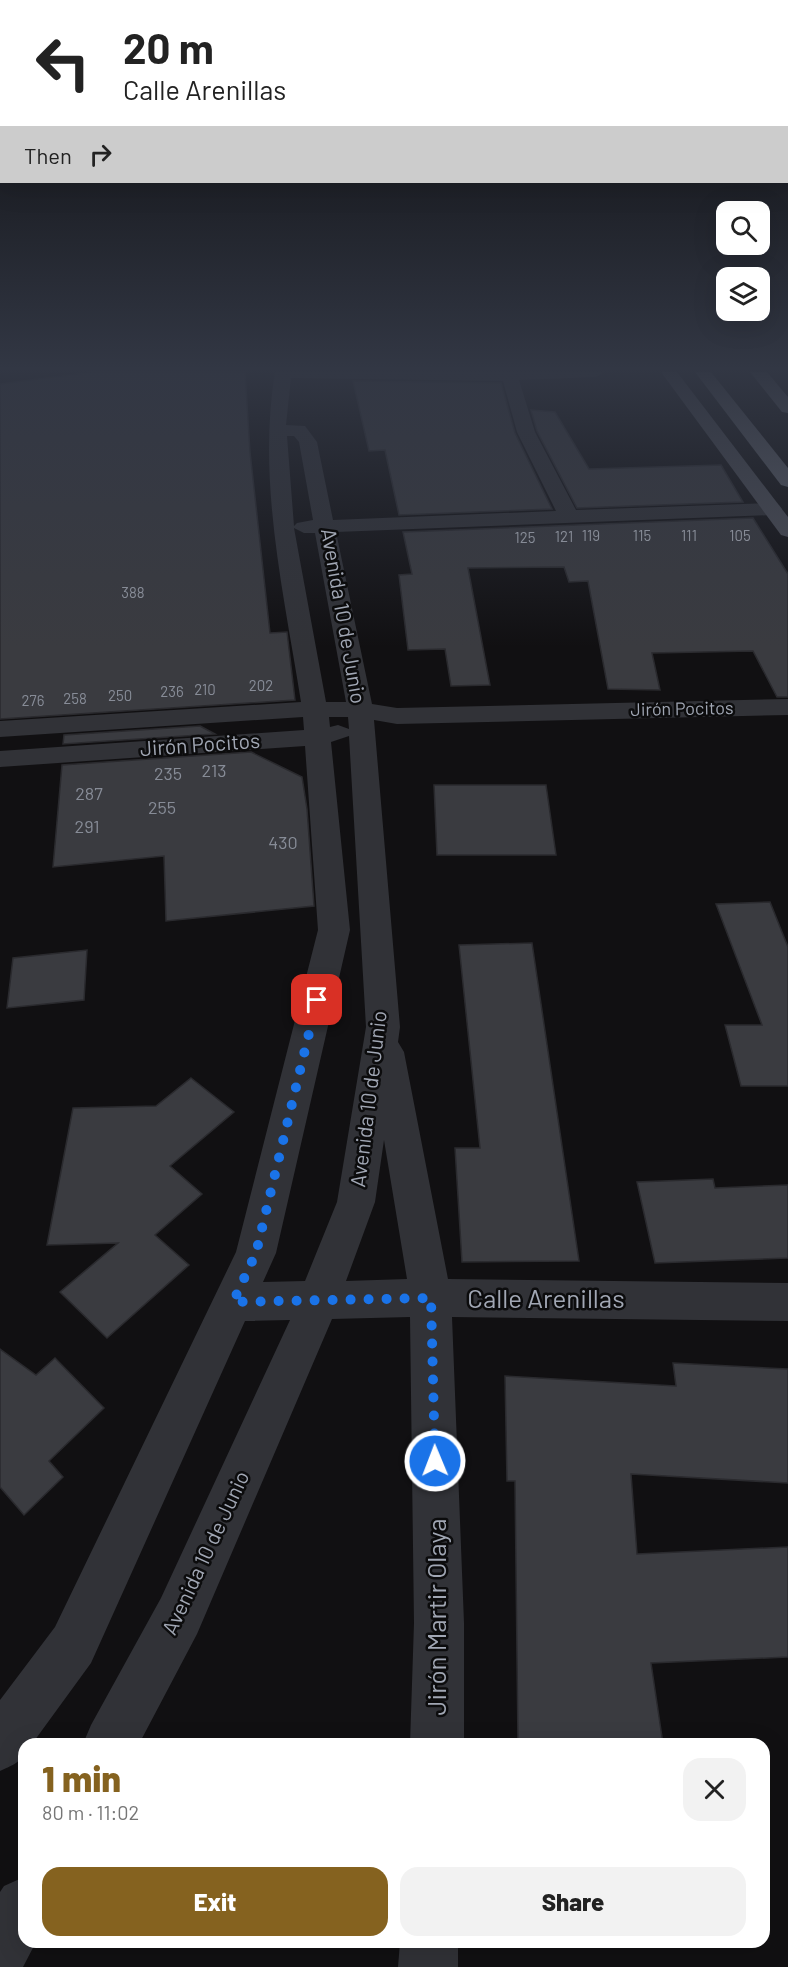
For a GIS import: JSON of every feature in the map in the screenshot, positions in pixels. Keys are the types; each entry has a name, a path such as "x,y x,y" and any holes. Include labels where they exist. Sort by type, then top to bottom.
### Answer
{"highway":[{"path":"775,464 787,480"}],"main road":[{"path":"738,464 788,531"}],"street":[{"name":"Avenida 10 de Junio","path":"0,1744 73,1645 256,1253 334,930 316,723 285,528 280,464"},
{"name":"Avenida 10 de Junio","path":"113,1738 179,1616 319,1301 356,1202 383,1027 377,915 373,718 313,464"},
{"path":"540,464 569,517"},
{"path":"285,528 772,509"},
{"name":"Jirón Pocitos","path":"0,759 373,718 788,707"},
{"name":"Jirón Pocitos","path":"0,729 316,723"},
{"name":"Jirón Martir Olaya","path":"383,1027 431,1298 439,1623 437,1738"},
{"name":"Calle Arenillas","path":"233,1302 431,1298 788,1302"},
{"path":"0,1951 18,1917"},
{"path":"428,1967 429,1948"}],"building":[{"path":"0,464 251,464 270,633 287,632 295,700 0,719"},
{"path":"388,464 530,464 552,509 399,515"},
{"path":"554,464 586,464 589,469 721,465 743,502 577,508"},
{"path":"753,518 788,574 788,697 777,697 753,651 652,653 660,690 608,689 588,581 569,582 564,567 468,568 490,685 451,686 445,649 408,650 399,575 412,574 403,532"},
{"path":"200,726 215,734 63,744 64,735"},
{"path":"251,752 302,777 307,809 314,906 166,921 164,856 53,867 62,765"},
{"path":"434,785 546,785 556,855 437,855"},
{"path":"770,902 788,947 788,1086 741,1086 725,1025 762,1025 716,904"},
{"path":"532,943 579,1261 462,1262 455,1148 480,1148 459,945"},
{"path":"87,950 84,1000 7,1008 13,958"},
{"path":"191,1078 234,1112 170,1166 202,1194 155,1235 189,1265 107,1338 60,1292 118,1243 47,1245 73,1108 156,1106"},
{"path":"713,1179 715,1188 788,1185 788,1258 655,1263 637,1182"},
{"path":"0,1349 36,1375 55,1358 104,1408 49,1461 63,1477 24,1515 0,1487"},
{"path":"673,1363 788,1369 788,1483 631,1474 637,1554 788,1547 788,1657 651,1663 662,1738 518,1738 515,1481 507,1481 505,1376 676,1386"}],"route":[{"path":"317,1000 256,1253 233,1302 431,1298 435,1461"}]}
